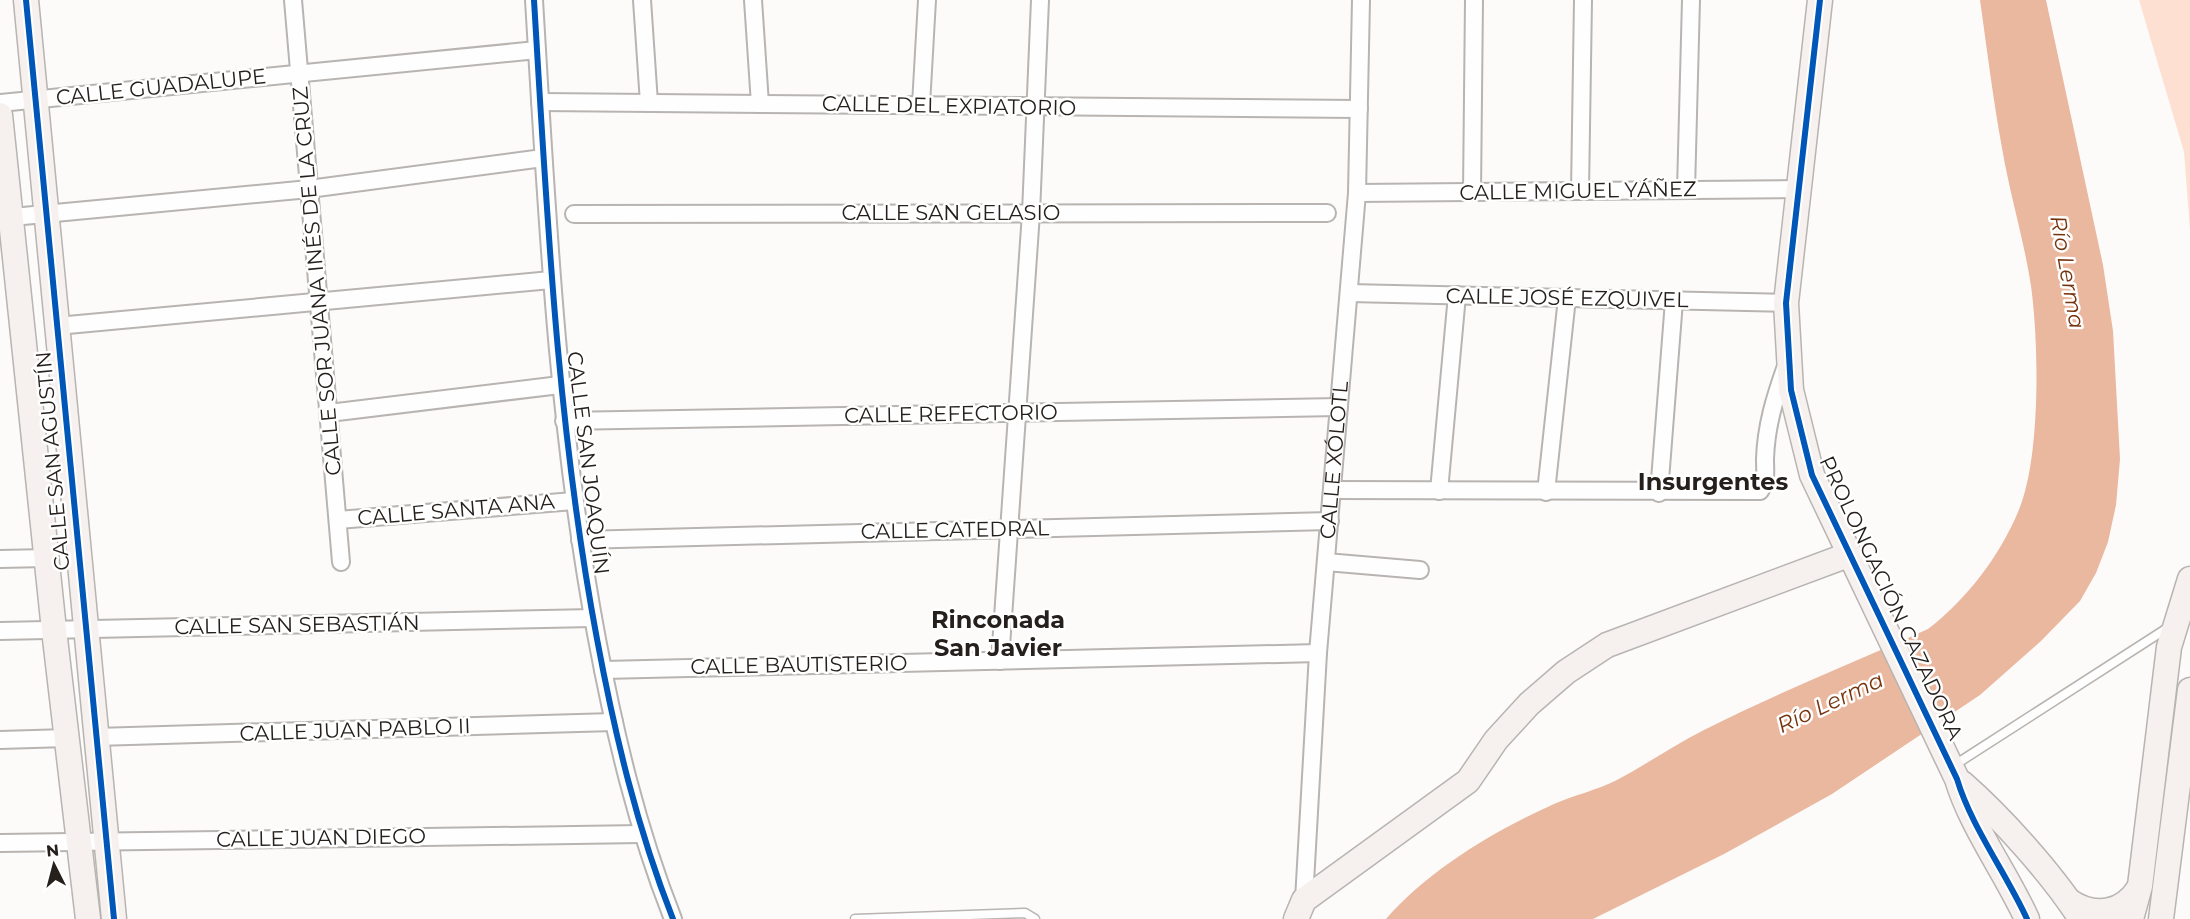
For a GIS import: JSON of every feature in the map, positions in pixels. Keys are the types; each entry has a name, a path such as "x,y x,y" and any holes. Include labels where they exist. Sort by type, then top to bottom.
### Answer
{"street":[{"name":"CALLE SAN AGUSTÍN","path":"26,0 114,919"},
{"name":"CALLE SOR JUANA INÉS DE LA CRUZ","path":"293,0 341,562"},
{"name":"CALLE SAN JOAQUÍN","path":"534,0 551,280 560,385 574,501 593,618 614,722 642,834 673,919"},
{"path":"642,0 649,103"},
{"path":"753,0 760,104"},
{"path":"921,105 927,0"},
{"path":"1000,661 1031,213 1040,0"},
{"name":"CALLE XÓLOTL","path":"1300,910 1318,653 1357,193 1360,0"},
{"path":"1472,192 1474,0"},
{"path":"1580,191 1584,0"},
{"path":"1686,190 1691,0"},
{"name":"PROLONGACIÓN CAZADORA","path":"1820,0 1786,303 1791,390 1812,475 1848,555 1863,579 1952,767"},
{"name":"CALLE GUADALUPE","path":"0,103 537,50"},
{"name":"CALLE DEL EXPIATORIO","path":"540,102 1359,109"},
{"name":"CALLE SAN AGUSTÍN","path":"0,115 5,218 88,919"},
{"path":"5,218 309,189 543,158"},
{"name":"CALLE MIGUEL YÁÑEZ","path":"1357,193 1799,189"},
{"name":"CALLE SAN GELASIO","path":"574,214 1327,213"},
{"path":"57,326 551,280"},
{"name":"CALLE JOSÉ EZQUIVEL","path":"1349,293 1786,303"},
{"path":"1439,491 1457,295"},
{"path":"1546,492 1567,298"},
{"path":"1659,493 1674,301"},
{"path":"1332,490 1659,493 1760,491 1765,484 1765,448 1771,408 1788,358"},
{"path":"328,412 560,385"},
{"name":"CALLE REFECTORIO","path":"564,422 1339,407"},
{"name":"CALLE SANTA ANA","path":"338,520 574,501"},
{"name":"CALLE CATEDRAL","path":"580,540 1330,521"},
{"path":"1300,910 1468,780 1496,740 1529,704 1566,672 1607,645 1848,555"},
{"path":"0,559 46,558"},
{"path":"1326,562 1420,570"},
{"path":"2131,919 2140,886 2169,647 2184,618 2190,579"},
{"name":"CALLE SAN SEBASTIÁN","path":"0,632 593,618"},
{"name":"CALLE BAUTISTERIO","path":"603,670 1318,653"},
{"path":"2162,919 2190,690"},
{"name":"CALLE JUAN PABLO II","path":"96,737 614,722"},
{"path":"0,740 67,738"},
{"path":"1952,767 2075,910 2109,911 2127,903 2140,886"},
{"path":"1952,767 1965,803 2027,919"},
{"name":"CALLE JUAN DIEGO","path":"0,843 642,834"}],"lane":[{"path":"1952,767 2184,618"},
{"path":"855,919 1025,913 1035,919"}],"shaded area":[{"path":"2139,0 2190,0 2190,230 2184,152"}],"water":[{"name":"Río Lerma","path":"1980,0 2046,0 2103,265 2113,331 2120,459 2116,505 2108,542 2096,573 2080,601 2041,641 1980,695 1832,794 1724,854 1593,919 1386,919 1422,884 1443,868 1509,826 1554,804 1617,780 1732,716 1928,629 1968,591 1991,561 2018,512 2031,462 2036,401 2036,338 2031,286 2002,148"}],"cycle path":[{"path":"26,0 114,919"},
{"path":"534,0 555,320 583,559 619,746 648,850 673,919"},
{"path":"1820,0 1786,303 1791,390 1812,475 1957,779 1971,814 2027,919"}],"district":[{"name":"Insurgentes","path":"1713,482"},
{"name":"Rinconada San Javier","path":"998,634"}]}
